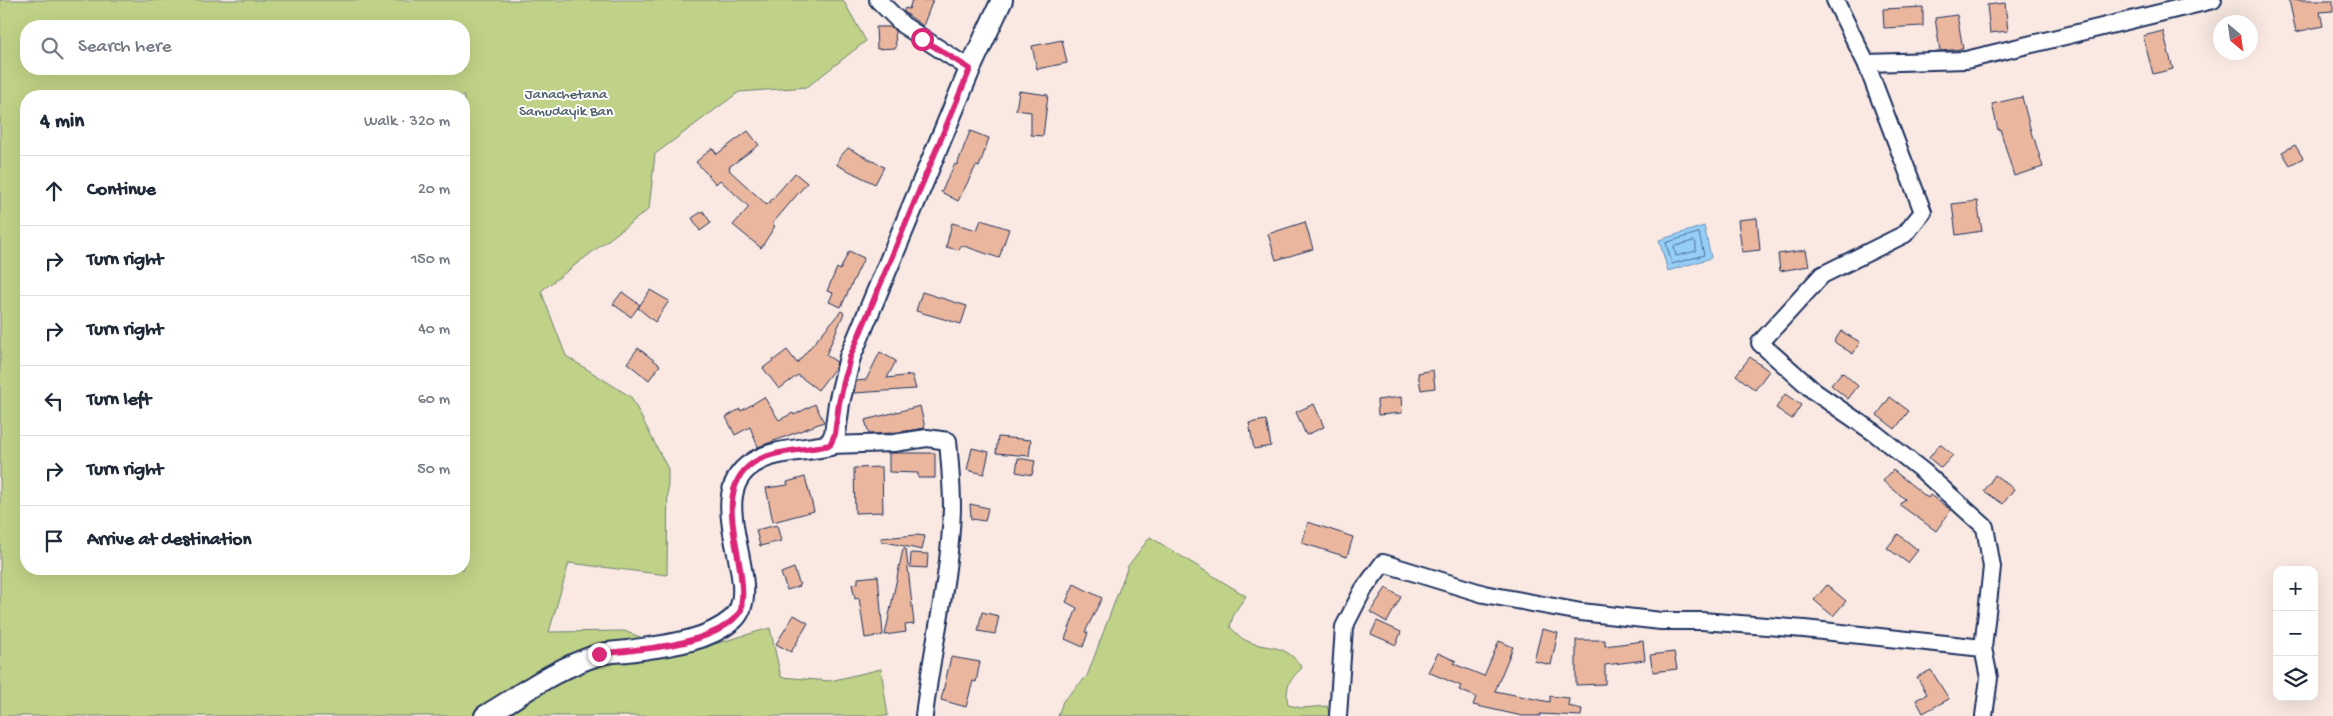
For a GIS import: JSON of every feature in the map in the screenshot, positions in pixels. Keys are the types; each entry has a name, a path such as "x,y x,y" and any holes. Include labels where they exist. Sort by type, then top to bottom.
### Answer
{"street":[{"path":"878,0 909,30 970,69"},
{"path":"830,445 835,434 839,403 850,357 970,69 1002,0"},
{"path":"1835,0 1866,63 1923,212 1906,234 1822,275 1760,344 1815,392 1876,434 1924,472 1985,527 1992,567 1983,648 1989,678 1984,716"},
{"path":"1866,63 1966,60 2213,0"},
{"path":"485,716 548,676 599,654 664,646 717,630 732,620 741,610 743,586 731,521 734,486 740,473 754,462 794,450 830,445 894,443 927,438 948,441 952,480 952,511 941,610 924,716"},
{"path":"1338,716 1344,627 1363,590 1383,563 1484,594 1581,612 1661,621 1702,621 1804,629 1983,648"}],"green space":[{"name":"Janachetana Samudayik Ban","path":"0,0 843,0 866,41 807,87 739,92 655,154 649,209 541,291 566,356 631,397 668,469 667,575 569,563 549,632 624,631 683,653 770,628 781,677 830,681 881,669 888,716 0,716"},
{"path":"1150,537 1246,596 1234,613 1230,627 1245,640 1282,650 1296,659 1302,668 1289,684 1287,693 1288,705 1302,708 1327,706 1330,716 1058,716 1063,701 1087,676 1128,566"}],"water":[{"path":"1704,226 1711,258 1668,271 1659,240"}],"building":[{"path":"912,0 933,0 923,26 904,12 905,8 909,9"},
{"path":"2289,0 2333,0 2333,11 2320,12 2323,26 2296,32"},
{"path":"2005,3 2008,31 1990,33 1987,5"},
{"path":"1923,7 1923,26 1884,28 1883,9"},
{"path":"1957,15 1963,49 1940,51 1935,18"},
{"path":"876,27 891,27 895,31 896,48 877,49"},
{"path":"2163,31 2173,69 2153,74 2143,36"},
{"path":"1062,40 1067,63 1037,69 1032,46"},
{"path":"1019,91 1048,95 1043,136 1031,135 1031,112 1016,110"},
{"path":"2022,97 2033,139 2043,167 2014,176 2000,129 1998,130 1992,104"},
{"path":"748,131 759,145 729,167 730,171 767,205 795,173 807,183 772,224 775,226 761,248 733,225 749,207 720,180 716,184 696,162 712,148 717,154"},
{"path":"970,131 989,138 979,167 976,166 958,201 941,192 955,164 957,165"},
{"path":"2295,145 2303,158 2290,165 2282,152"},
{"path":"848,148 884,167 875,184 837,165 839,158"},
{"path":"1977,201 1982,231 1956,235 1952,204"},
{"path":"703,211 711,223 700,231 692,218"},
{"path":"1757,218 1760,250 1742,252 1738,220"},
{"path":"981,220 1009,229 999,258 961,245 959,250 946,247 952,223 977,230"},
{"path":"1305,222 1313,249 1276,260 1268,234"},
{"path":"1806,250 1809,266 1780,271 1778,254"},
{"path":"849,251 864,258 841,307 829,302 833,293 827,291 837,268 840,270"},
{"path":"650,290 669,301 655,322 638,308"},
{"path":"622,292 640,305 631,317 613,304"},
{"path":"922,292 967,306 961,324 916,311"},
{"path":"841,311 844,313 826,355 837,362 835,368 818,390 798,375 779,389 763,368 787,350 797,363"},
{"path":"1841,331 1860,342 1853,354 1834,342"},
{"path":"638,348 660,365 649,380 627,363"},
{"path":"880,352 896,361 887,378 912,375 916,389 854,393 856,381 866,380"},
{"path":"1750,357 1769,371 1755,390 1736,375"},
{"path":"1433,370 1435,388 1421,390 1418,373"},
{"path":"1842,372 1858,386 1848,399 1831,385"},
{"path":"1785,394 1801,405 1792,419 1776,408"},
{"path":"764,397 779,420 793,413 794,415 815,404 824,422 758,447 750,427 735,435 726,417 740,409 741,411"},
{"path":"1401,397 1402,413 1378,415 1377,400"},
{"path":"1890,397 1909,411 1895,429 1877,415"},
{"path":"1314,404 1324,427 1306,435 1296,412"},
{"path":"920,406 925,428 893,433 869,434 865,420"},
{"path":"1266,420 1271,446 1254,449 1249,423"},
{"path":"998,437 1031,440 1029,456 996,453"},
{"path":"1940,444 1953,455 1941,468 1929,458"},
{"path":"972,448 989,452 984,474 967,470"},
{"path":"889,453 935,453 935,478 918,478 918,473 889,472"},
{"path":"1018,458 1035,461 1032,475 1016,472"},
{"path":"882,467 883,512 855,513 854,468"},
{"path":"1893,470 1928,498 1930,495 1951,510 1936,531 1900,505 1905,499 1883,481"},
{"path":"1995,475 2014,489 2003,504 1984,491"},
{"path":"805,477 814,511 773,522 766,488 788,485 787,482"},
{"path":"970,504 988,508 985,521 971,519"},
{"path":"1308,522 1353,537 1347,557 1302,543"},
{"path":"777,525 781,541 760,546 756,530"},
{"path":"1898,534 1918,550 1908,563 1887,548"},
{"path":"925,536 922,550 881,541 881,538"},
{"path":"903,549 906,549 914,624 905,625 906,632 885,635"},
{"path":"911,553 928,554 927,568 910,567"},
{"path":"794,568 800,586 787,590 781,573"},
{"path":"878,576 883,635 865,638 859,598 855,599 852,584 858,583 858,578"},
{"path":"1074,584 1102,598 1085,632 1088,633 1083,647 1065,639 1077,608 1066,602"},
{"path":"1827,585 1846,601 1833,616 1814,600"},
{"path":"1386,588 1401,597 1387,622 1370,612"},
{"path":"982,612 999,616 995,634 978,631"},
{"path":"794,615 808,623 791,652 776,644"},
{"path":"1377,621 1401,632 1396,645 1371,634"},
{"path":"1542,629 1558,633 1551,665 1534,661"},
{"path":"1576,640 1605,640 1605,646 1643,641 1645,660 1605,665 1605,684 1576,685"},
{"path":"1499,641 1513,647 1495,691 1550,702 1550,696 1569,698 1568,706 1582,709 1581,716 1540,714 1540,716 1522,716 1473,705 1476,697 1459,690 1461,686 1428,672 1438,653 1456,661 1454,664 1484,676"},
{"path":"1674,652 1677,669 1653,672 1650,655"},
{"path":"951,657 980,662 976,682 973,681 966,707 941,700"},
{"path":"1931,670 1949,699 1923,713 1916,700 1927,694 1917,677"}],"route":[{"path":"599,654 664,646 696,638 717,630 732,620 741,610 743,586 731,521 734,486 740,473 754,462 794,450 830,445 835,434 839,403 850,357 970,69 922,39"}]}
